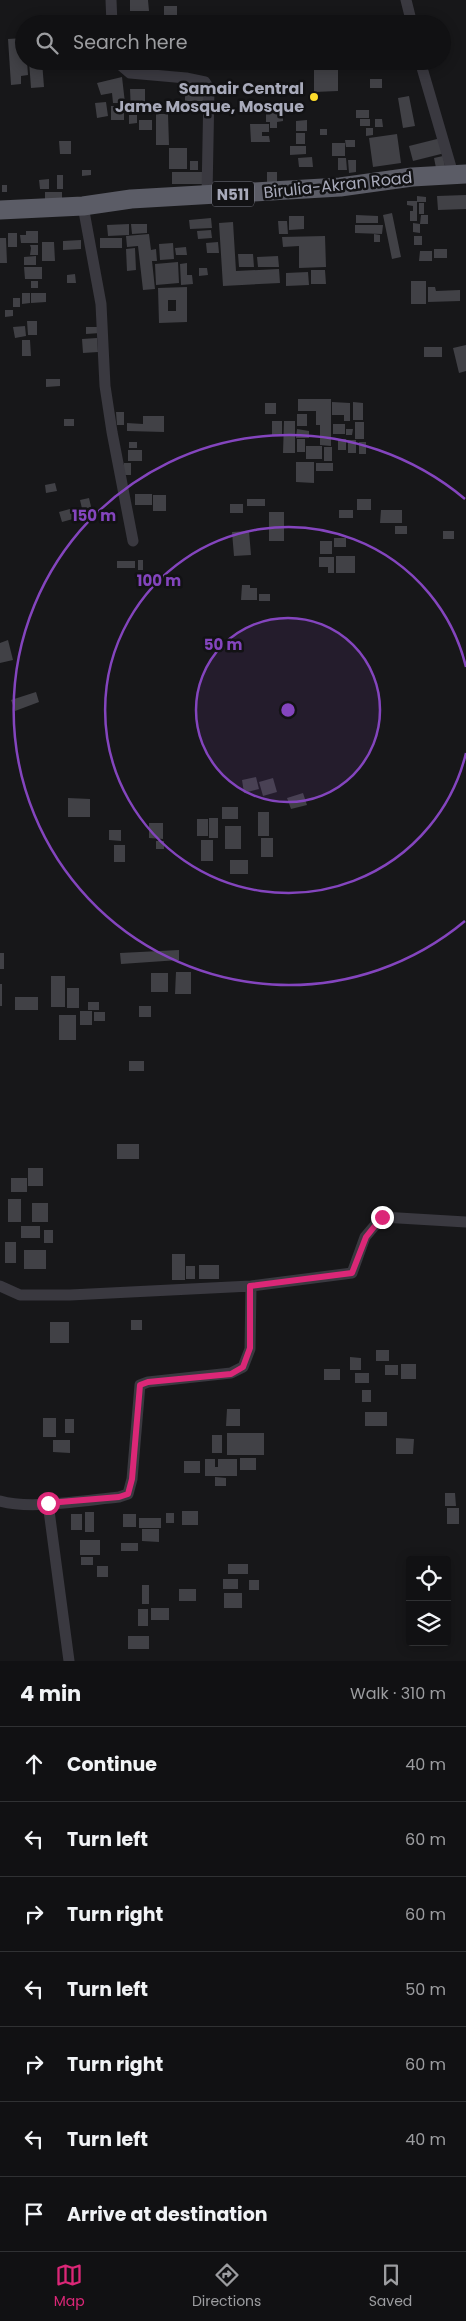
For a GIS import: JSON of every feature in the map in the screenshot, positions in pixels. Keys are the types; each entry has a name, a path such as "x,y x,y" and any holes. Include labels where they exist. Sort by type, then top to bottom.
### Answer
{"highway":[{"name":"Birulia-Akran Road","path":"0,210 83,206 131,199 340,187 459,174"}],"street":[{"path":"111,0 112,15"},
{"path":"406,0 410,15"},
{"path":"125,70 130,73 186,78 205,82 209,88 207,195"},
{"path":"423,70 459,174"},
{"path":"83,206 101,304 108,404 133,541"},
{"path":"0,1286 20,1295 70,1295 250,1286 352,1273 366,1237 382,1217 466,1222"},
{"path":"0,1501 8,1503 48,1503 119,1497 128,1494 132,1479 140,1385 148,1382 231,1374 243,1367 250,1348 250,1286"},
{"path":"48,1503 69,1661"}],"building":[{"path":"130,0 148,0 149,11 130,11"},
{"path":"164,6 177,6 177,15 164,15"},
{"path":"8,39 15,39 15,70 28,70 28,75 21,76 21,84 11,85"},
{"path":"30,70 43,70 44,87 31,88"},
{"path":"314,70 338,70 338,91 314,92"},
{"path":"122,77 125,103 113,103 112,93 101,95 97,83"},
{"path":"370,79 382,79 382,88 370,88"},
{"path":"130,89 145,89 145,106 154,106 154,112 131,112"},
{"path":"185,92 205,92 205,101 185,101"},
{"path":"409,96 415,126 403,128 398,98"},
{"path":"106,102 108,116 97,118 95,103"},
{"path":"190,102 207,102 207,109 190,109"},
{"path":"111,106 124,106 124,120 111,120"},
{"path":"283,108 283,121 277,122 277,128 270,128 270,122 266,122 266,109"},
{"path":"356,110 369,110 369,118 356,118"},
{"path":"156,114 168,114 169,145 156,145"},
{"path":"129,115 137,115 137,123 129,124"},
{"path":"360,119 370,119 370,126 360,126"},
{"path":"375,119 382,119 383,127 375,127"},
{"path":"139,120 152,120 152,130 139,130"},
{"path":"307,120 307,131 296,131 296,121"},
{"path":"250,124 269,124 269,132 262,132 262,136 269,136 270,142 251,142"},
{"path":"366,128 373,128 373,135 366,136"},
{"path":"320,129 327,129 327,135 320,135"},
{"path":"296,133 305,133 305,144 296,144"},
{"path":"397,134 401,163 373,167 369,138"},
{"path":"441,138 445,153 413,161 409,146"},
{"path":"345,140 355,140 355,147 346,147"},
{"path":"59,141 71,141 71,154 60,154"},
{"path":"332,143 345,143 345,156 332,156"},
{"path":"290,146 306,146 306,154 290,155"},
{"path":"169,148 187,148 187,169 169,169"},
{"path":"443,156 445,166 436,168 434,158"},
{"path":"312,157 313,167 299,167 298,158"},
{"path":"338,158 346,158 347,170 338,170"},
{"path":"348,160 356,160 356,172 349,173"},
{"path":"190,161 198,161 198,170 190,170"},
{"path":"82,170 91,170 91,175 82,176"},
{"path":"172,172 203,172 203,184 172,184"},
{"path":"267,172 277,172 277,184 267,184"},
{"path":"57,175 63,175 63,189 57,189"},
{"path":"49,179 49,189 40,189 39,180"},
{"path":"2,185 7,185 7,192 2,192"},
{"path":"45,192 62,192 62,212 45,213"},
{"path":"466,195 466,209 438,210 437,196"},
{"path":"417,196 426,197 426,202 417,202"},
{"path":"407,201 417,201 417,221 410,221 410,211 413,211 413,206 407,205"},
{"path":"419,203 424,203 424,214 419,214"},
{"path":"392,213 401,257 392,259 383,215"},
{"path":"356,215 378,216 378,223 356,223"},
{"path":"421,215 428,215 428,224 420,224"},
{"path":"289,216 304,216 304,229 289,230"},
{"path":"211,218 212,228 190,229 189,220"},
{"path":"278,221 287,221 288,234 279,234"},
{"path":"233,222 236,271 279,269 280,283 223,286 219,223"},
{"path":"413,223 420,224 420,233 413,232"},
{"path":"129,224 129,235 108,236 107,225"},
{"path":"131,224 147,224 147,233 132,234"},
{"path":"355,225 383,225 382,234 355,233"},
{"path":"211,230 212,238 198,239 197,231"},
{"path":"26,231 38,231 38,243 21,243 20,235 26,235"},
{"path":"8,233 17,233 17,247 8,247"},
{"path":"149,234 151,250 156,249 157,261 152,261 155,289 143,290 138,246 127,247 126,236"},
{"path":"374,234 380,235 380,242 374,242"},
{"path":"325,236 326,267 299,268 299,246 283,247 282,237"},
{"path":"414,236 422,236 422,245 414,245"},
{"path":"0,238 6,238 7,263 0,263"},
{"path":"100,238 122,238 122,248 100,248"},
{"path":"81,240 81,249 63,250 63,241"},
{"path":"42,242 54,242 55,261 42,261"},
{"path":"218,242 219,253 207,253 206,243"},
{"path":"173,243 174,259 160,260 159,244"},
{"path":"30,245 38,245 38,255 30,255"},
{"path":"186,247 187,255 176,255 175,248"},
{"path":"135,248 136,270 127,271 126,249"},
{"path":"434,249 447,249 447,258 434,258"},
{"path":"420,251 432,251 432,261 419,261"},
{"path":"238,254 253,254 254,267 239,267"},
{"path":"36,256 36,265 24,265 24,257"},
{"path":"278,256 279,267 258,267 257,257"},
{"path":"178,262 179,283 156,285 155,264"},
{"path":"187,263 187,275 192,275 193,284 181,285 180,264"},
{"path":"24,267 42,267 42,279 25,279"},
{"path":"199,268 207,268 208,275 199,276"},
{"path":"311,270 325,270 326,284 311,284"},
{"path":"308,272 309,285 286,286 286,273"},
{"path":"75,274 76,283 67,283 67,275"},
{"path":"31,281 38,281 38,288 31,288"},
{"path":"411,281 426,281 426,304 411,304"},
{"path":"187,287 187,322 159,323 158,288","holes":["168,300 176,300 176,311 168,311"]},
{"path":"428,287 435,287 436,291 460,290 460,301 428,302"},
{"path":"22,293 30,293 30,303 22,304"},
{"path":"31,293 46,293 46,302 31,303"},
{"path":"13,298 20,298 20,307 13,307"},
{"path":"5,310 13,310 13,316 5,317"},
{"path":"27,321 37,321 37,335 28,335"},
{"path":"25,326 26,336 15,338 13,327"},
{"path":"86,327 100,327 100,333 86,334"},
{"path":"97,338 98,352 83,353 82,339"},
{"path":"22,340 30,340 31,356 22,356"},
{"path":"466,345 466,371 459,373 453,348"},
{"path":"424,347 442,347 442,357 424,357"},
{"path":"46,379 60,379 60,386 46,387"},
{"path":"298,399 331,399 331,446 320,445 320,425 316,425 316,411 298,411"},
{"path":"332,402 350,403 350,421 344,421 344,415 332,415"},
{"path":"353,402 363,403 363,420 353,420"},
{"path":"265,403 276,403 276,414 265,414"},
{"path":"116,412 124,412 124,425 117,425"},
{"path":"297,414 307,414 307,426 297,426"},
{"path":"143,416 164,416 164,432 127,431 127,423 143,424"},
{"path":"64,419 74,419 74,426 64,426"},
{"path":"272,421 282,421 282,435 272,435"},
{"path":"284,421 295,421 295,453 283,453"},
{"path":"355,422 364,422 364,439 355,439"},
{"path":"333,424 345,424 345,434 333,434"},
{"path":"297,429 309,431 309,438 296,438"},
{"path":"346,429 353,429 352,435 346,435"},
{"path":"297,439 305,439 305,452 297,452"},
{"path":"338,439 346,439 346,450 338,450"},
{"path":"348,440 356,440 356,453 348,453"},
{"path":"129,442 137,442 137,448 129,448"},
{"path":"359,442 366,442 366,454 359,454"},
{"path":"306,446 322,446 322,459 306,459"},
{"path":"324,447 332,447 332,461 324,461"},
{"path":"128,450 142,450 142,461 128,461"},
{"path":"296,462 314,462 314,483 296,482"},
{"path":"124,463 131,463 131,475 124,475"},
{"path":"316,463 333,463 333,471 316,471"},
{"path":"55,483 57,491 46,493 45,485"},
{"path":"135,494 152,494 152,505 135,505"},
{"path":"153,495 166,495 166,511 153,511"},
{"path":"89,498 93,515 84,517 80,500"},
{"path":"247,499 265,499 265,506 247,506"},
{"path":"357,499 371,499 371,510 357,510"},
{"path":"230,504 243,504 243,513 230,513"},
{"path":"77,507 80,517 62,522 59,512"},
{"path":"339,510 353,510 353,518 339,518"},
{"path":"381,510 402,510 402,523 380,523"},
{"path":"269,512 284,512 284,541 269,541"},
{"path":"395,526 407,526 407,534 395,534"},
{"path":"249,531 251,555 234,556 232,532"},
{"path":"443,531 454,531 454,539 443,539"},
{"path":"334,538 346,538 346,547 334,547"},
{"path":"320,541 332,541 332,554 320,554"},
{"path":"336,556 355,556 355,573 336,573"},
{"path":"319,557 334,557 334,573 328,573 328,567 319,567"},
{"path":"138,560 143,560 143,570 138,570"},
{"path":"117,561 135,561 135,568 117,568"},
{"path":"242,585 250,585 250,588 257,588 257,600 241,600"},
{"path":"259,594 270,594 270,601 259,601"},
{"path":"8,640 13,660 0,663 0,643"},
{"path":"36,692 39,702 15,711 11,700"},
{"path":"256,777 259,789 244,793 242,780"},
{"path":"273,778 277,792 263,796 259,782"},
{"path":"303,793 307,805 291,809 287,798"},
{"path":"68,798 90,799 90,817 68,817"},
{"path":"222,807 238,807 238,819 222,819"},
{"path":"258,812 269,812 269,836 258,836"},
{"path":"209,818 218,818 218,838 209,838"},
{"path":"197,819 208,819 208,836 197,836"},
{"path":"149,823 163,823 163,839 149,838"},
{"path":"225,826 241,826 241,849 225,849"},
{"path":"109,830 121,830 121,841 109,840"},
{"path":"261,838 273,838 273,857 261,857"},
{"path":"201,840 213,840 213,861 201,861"},
{"path":"156,841 164,841 164,849 156,849"},
{"path":"114,845 125,845 125,862 114,862"},
{"path":"230,860 248,860 248,874 230,874"},
{"path":"179,950 179,960 121,964 120,953"},
{"path":"0,953 4,953 4,969 0,969"},
{"path":"176,972 191,972 191,994 175,994"},
{"path":"151,973 168,973 168,992 151,992"},
{"path":"51,976 65,976 65,1007 51,1007"},
{"path":"0,984 2,984 2,1006 0,1006"},
{"path":"67,988 79,988 79,1008 67,1008"},
{"path":"15,997 38,997 38,1010 15,1010"},
{"path":"88,1002 99,1002 99,1010 88,1010"},
{"path":"139,1006 151,1006 151,1017 139,1017"},
{"path":"80,1011 92,1011 92,1025 80,1025"},
{"path":"94,1012 105,1012 105,1021 94,1021"},
{"path":"59,1015 76,1015 76,1040 59,1040"},
{"path":"129,1061 144,1061 144,1071 129,1071"},
{"path":"117,1144 139,1144 139,1159 117,1159"},
{"path":"28,1168 43,1168 43,1186 28,1186"},
{"path":"11,1178 27,1178 27,1192 11,1192"},
{"path":"8,1199 21,1199 21,1222 8,1222"},
{"path":"32,1203 48,1203 48,1222 32,1222"},
{"path":"21,1226 40,1226 40,1238 21,1238"},
{"path":"44,1230 53,1230 53,1243 44,1243"},
{"path":"5,1242 16,1242 16,1263 5,1263"},
{"path":"24,1250 46,1250 46,1269 24,1269"},
{"path":"172,1254 185,1254 185,1280 172,1280"},
{"path":"199,1265 219,1265 219,1279 199,1279"},
{"path":"186,1266 195,1266 195,1279 186,1279"},
{"path":"131,1320 142,1320 142,1330 131,1330"},
{"path":"50,1322 69,1322 69,1343 50,1343"},
{"path":"376,1350 389,1350 389,1361 376,1361"},
{"path":"350,1357 361,1358 361,1370 350,1370"},
{"path":"401,1364 416,1364 416,1379 401,1379"},
{"path":"385,1365 398,1365 398,1375 385,1375"},
{"path":"324,1369 340,1369 340,1380 324,1380"},
{"path":"355,1373 369,1373 369,1383 355,1383"},
{"path":"362,1390 371,1390 371,1402 362,1402"},
{"path":"227,1409 240,1409 240,1426 226,1426"},
{"path":"365,1412 387,1412 387,1426 365,1426"},
{"path":"43,1418 56,1418 56,1437 43,1437"},
{"path":"65,1419 74,1419 74,1433 65,1433"},
{"path":"227,1433 264,1433 264,1455 227,1455"},
{"path":"212,1435 222,1435 222,1453 212,1453"},
{"path":"396,1438 414,1439 413,1454 396,1454"},
{"path":"53,1440 70,1440 70,1453 53,1452"},
{"path":"240,1458 256,1458 256,1470 240,1470"},
{"path":"205,1459 215,1459 215,1467 218,1467 218,1459 237,1459 237,1476 205,1476"},
{"path":"184,1461 200,1461 200,1473 184,1473"},
{"path":"215,1477 226,1478 226,1486 215,1486"},
{"path":"445,1493 455,1493 456,1506 445,1506"},
{"path":"447,1508 459,1508 459,1524 447,1524"},
{"path":"182,1511 198,1511 198,1525 182,1525"},
{"path":"85,1512 94,1512 94,1532 85,1532"},
{"path":"166,1513 174,1513 174,1523 166,1523"},
{"path":"71,1514 82,1514 82,1530 71,1530"},
{"path":"123,1514 136,1514 136,1527 123,1527"},
{"path":"139,1518 161,1518 161,1528 139,1528"},
{"path":"142,1529 159,1529 159,1542 142,1541"},
{"path":"80,1540 100,1540 100,1555 80,1555"},
{"path":"121,1543 138,1543 138,1551 121,1551"},
{"path":"81,1557 93,1557 93,1565 81,1565"},
{"path":"228,1564 248,1564 248,1574 228,1574"},
{"path":"97,1566 108,1566 108,1577 97,1577"},
{"path":"223,1579 238,1579 238,1589 223,1589"},
{"path":"249,1580 259,1580 259,1590 249,1590"},
{"path":"142,1585 149,1585 149,1604 142,1604"},
{"path":"179,1589 196,1589 196,1601 179,1601"},
{"path":"224,1593 242,1593 242,1608 224,1608"},
{"path":"151,1608 169,1608 169,1620 151,1620"},
{"path":"138,1609 148,1609 148,1626 138,1626"},
{"path":"128,1636 149,1636 149,1649 128,1649"}],"place":[{"name":"Samair Central Jame Mosque, Mosque","path":"314,97"}],"route":[{"path":"48,1503 119,1497 128,1494 132,1479 140,1385 148,1382 231,1374 243,1367 250,1348 250,1286 352,1273 366,1237 382,1217"}]}
